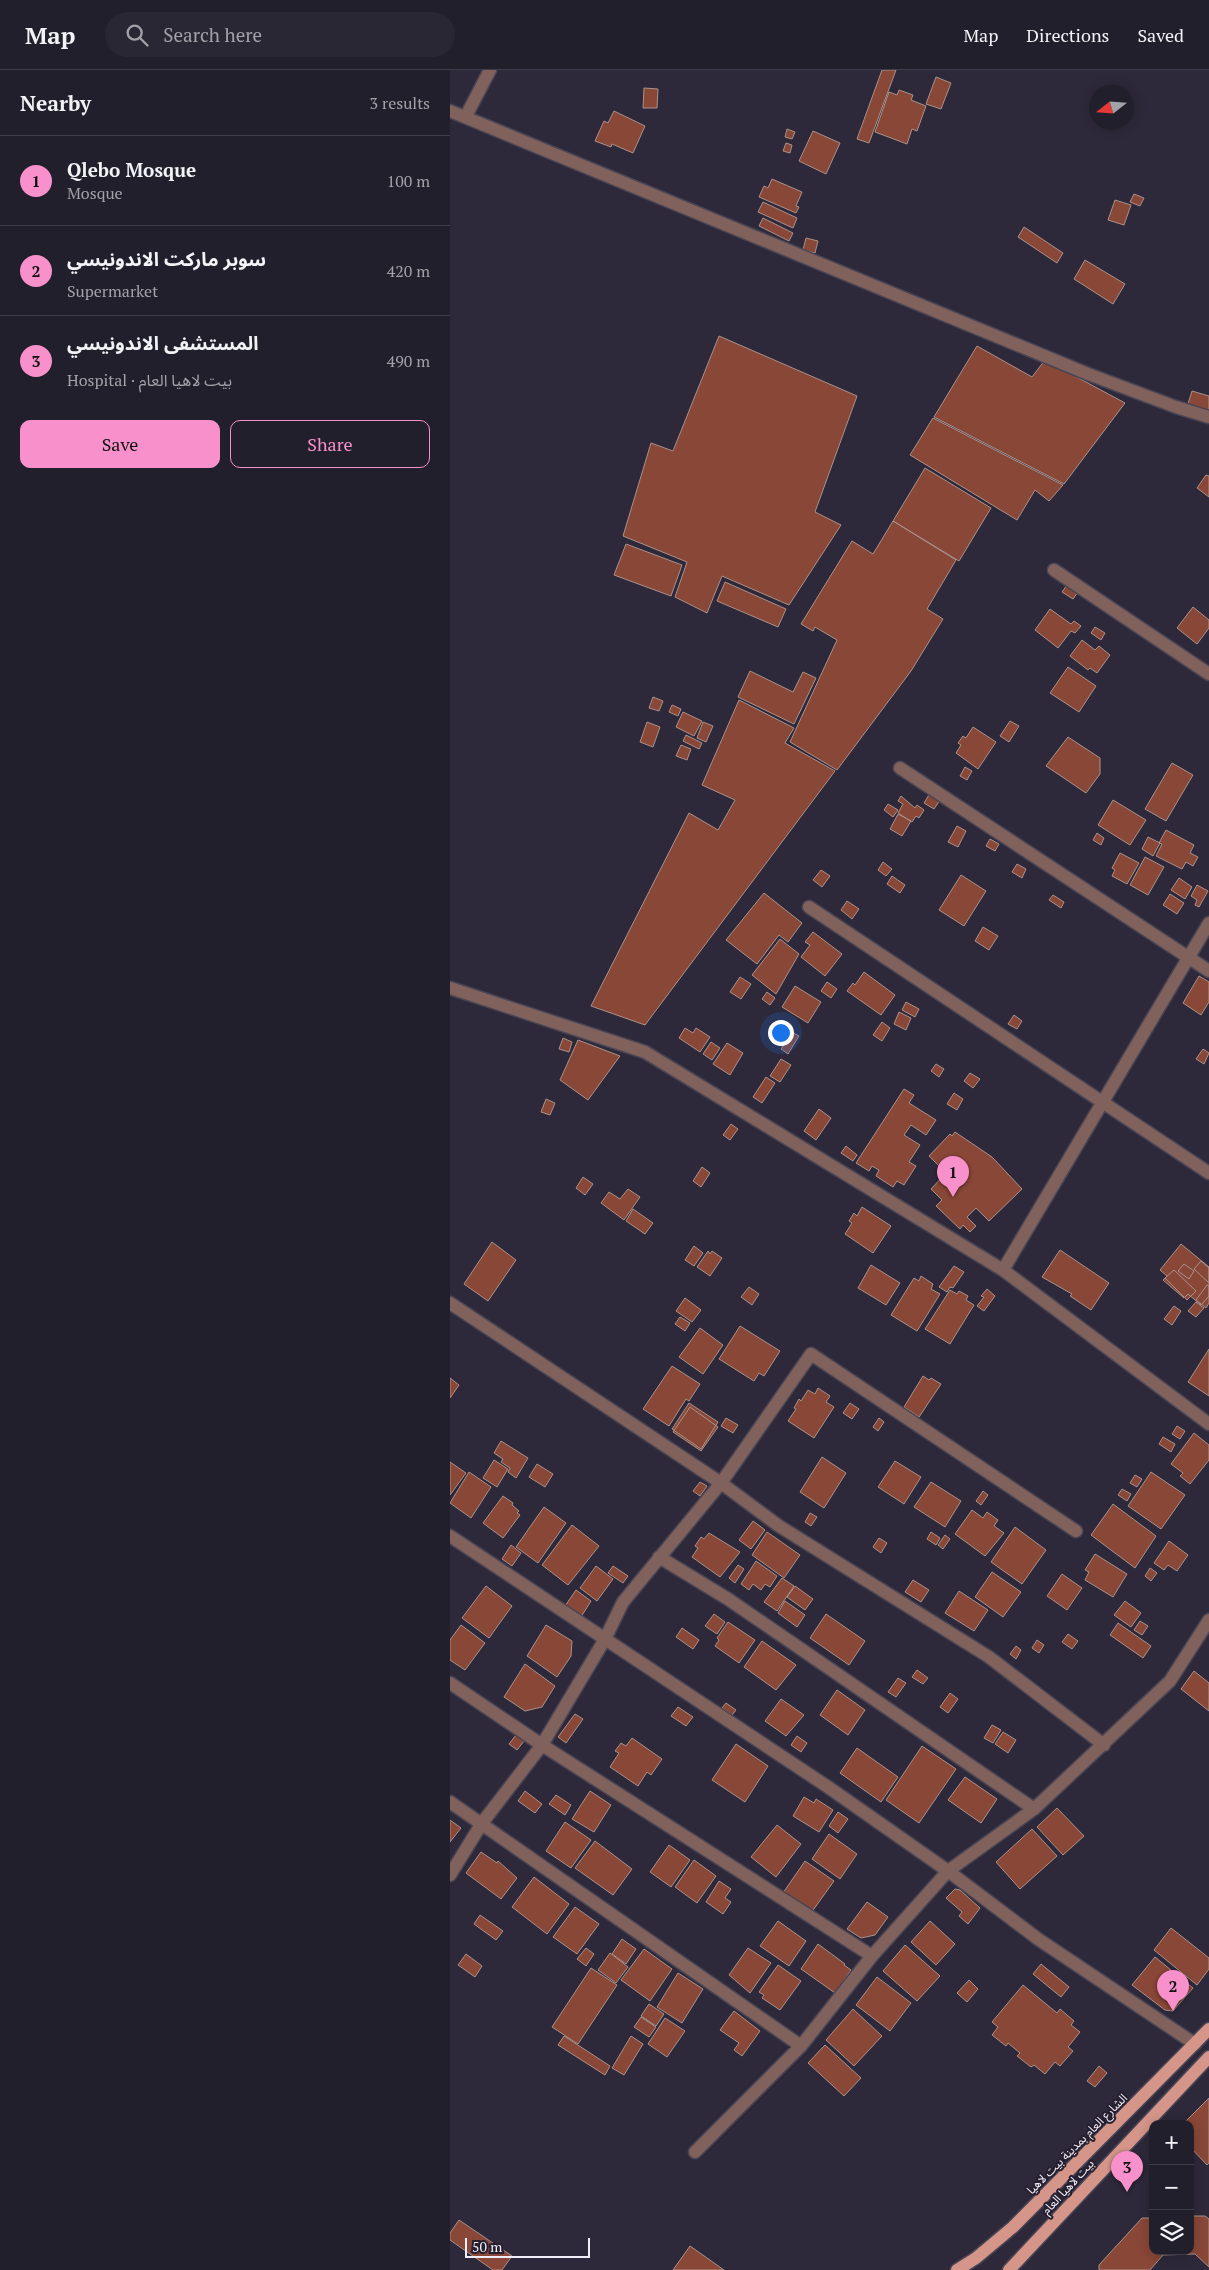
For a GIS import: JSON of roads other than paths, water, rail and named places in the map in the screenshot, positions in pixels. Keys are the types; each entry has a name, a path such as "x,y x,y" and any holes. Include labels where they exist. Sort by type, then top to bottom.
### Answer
{"main road":[{"name":"الشارع العام بمدينة بيت لاهيا","path":"956,2270 976,2258 1013,2228 1209,2029"},
{"name":"بيت لاهيا العام","path":"1009,2270 1209,2058"}],"street":[{"path":"466,116 490,70"},
{"path":"450,110 1088,374 1176,408 1209,417"},
{"path":"1054,570 1209,674"},
{"path":"900,768 1209,971"},
{"path":"809,907 1209,1173"},
{"path":"1003,1270 1209,924"},
{"path":"450,988 645,1052 1003,1270 1209,1424"},
{"path":"450,1303 721,1483 779,1526 989,1657 1104,1745"},
{"path":"450,1875 482,1823 542,1745 605,1639 623,1602 721,1483 811,1354 1076,1531"},
{"path":"450,1536 828,1787 948,1871 1038,1939 1195,2044"},
{"path":"659,1557 728,1599 1034,1809"},
{"path":"695,2152 801,2046 872,1956 948,1871 1034,1809 1104,1745 1170,1680 1209,1620"},
{"path":"450,1683 542,1745 872,1956"},
{"path":"450,1802 801,2046"}],"place":[{"name":"Qlebo Mosque","path":"953,1197"},
{"name":"سوبر ماركت الاندونيسي","path":"1173,2011"},
{"name":"المستشفى الاندونيسي","path":"1127,2192"}]}
